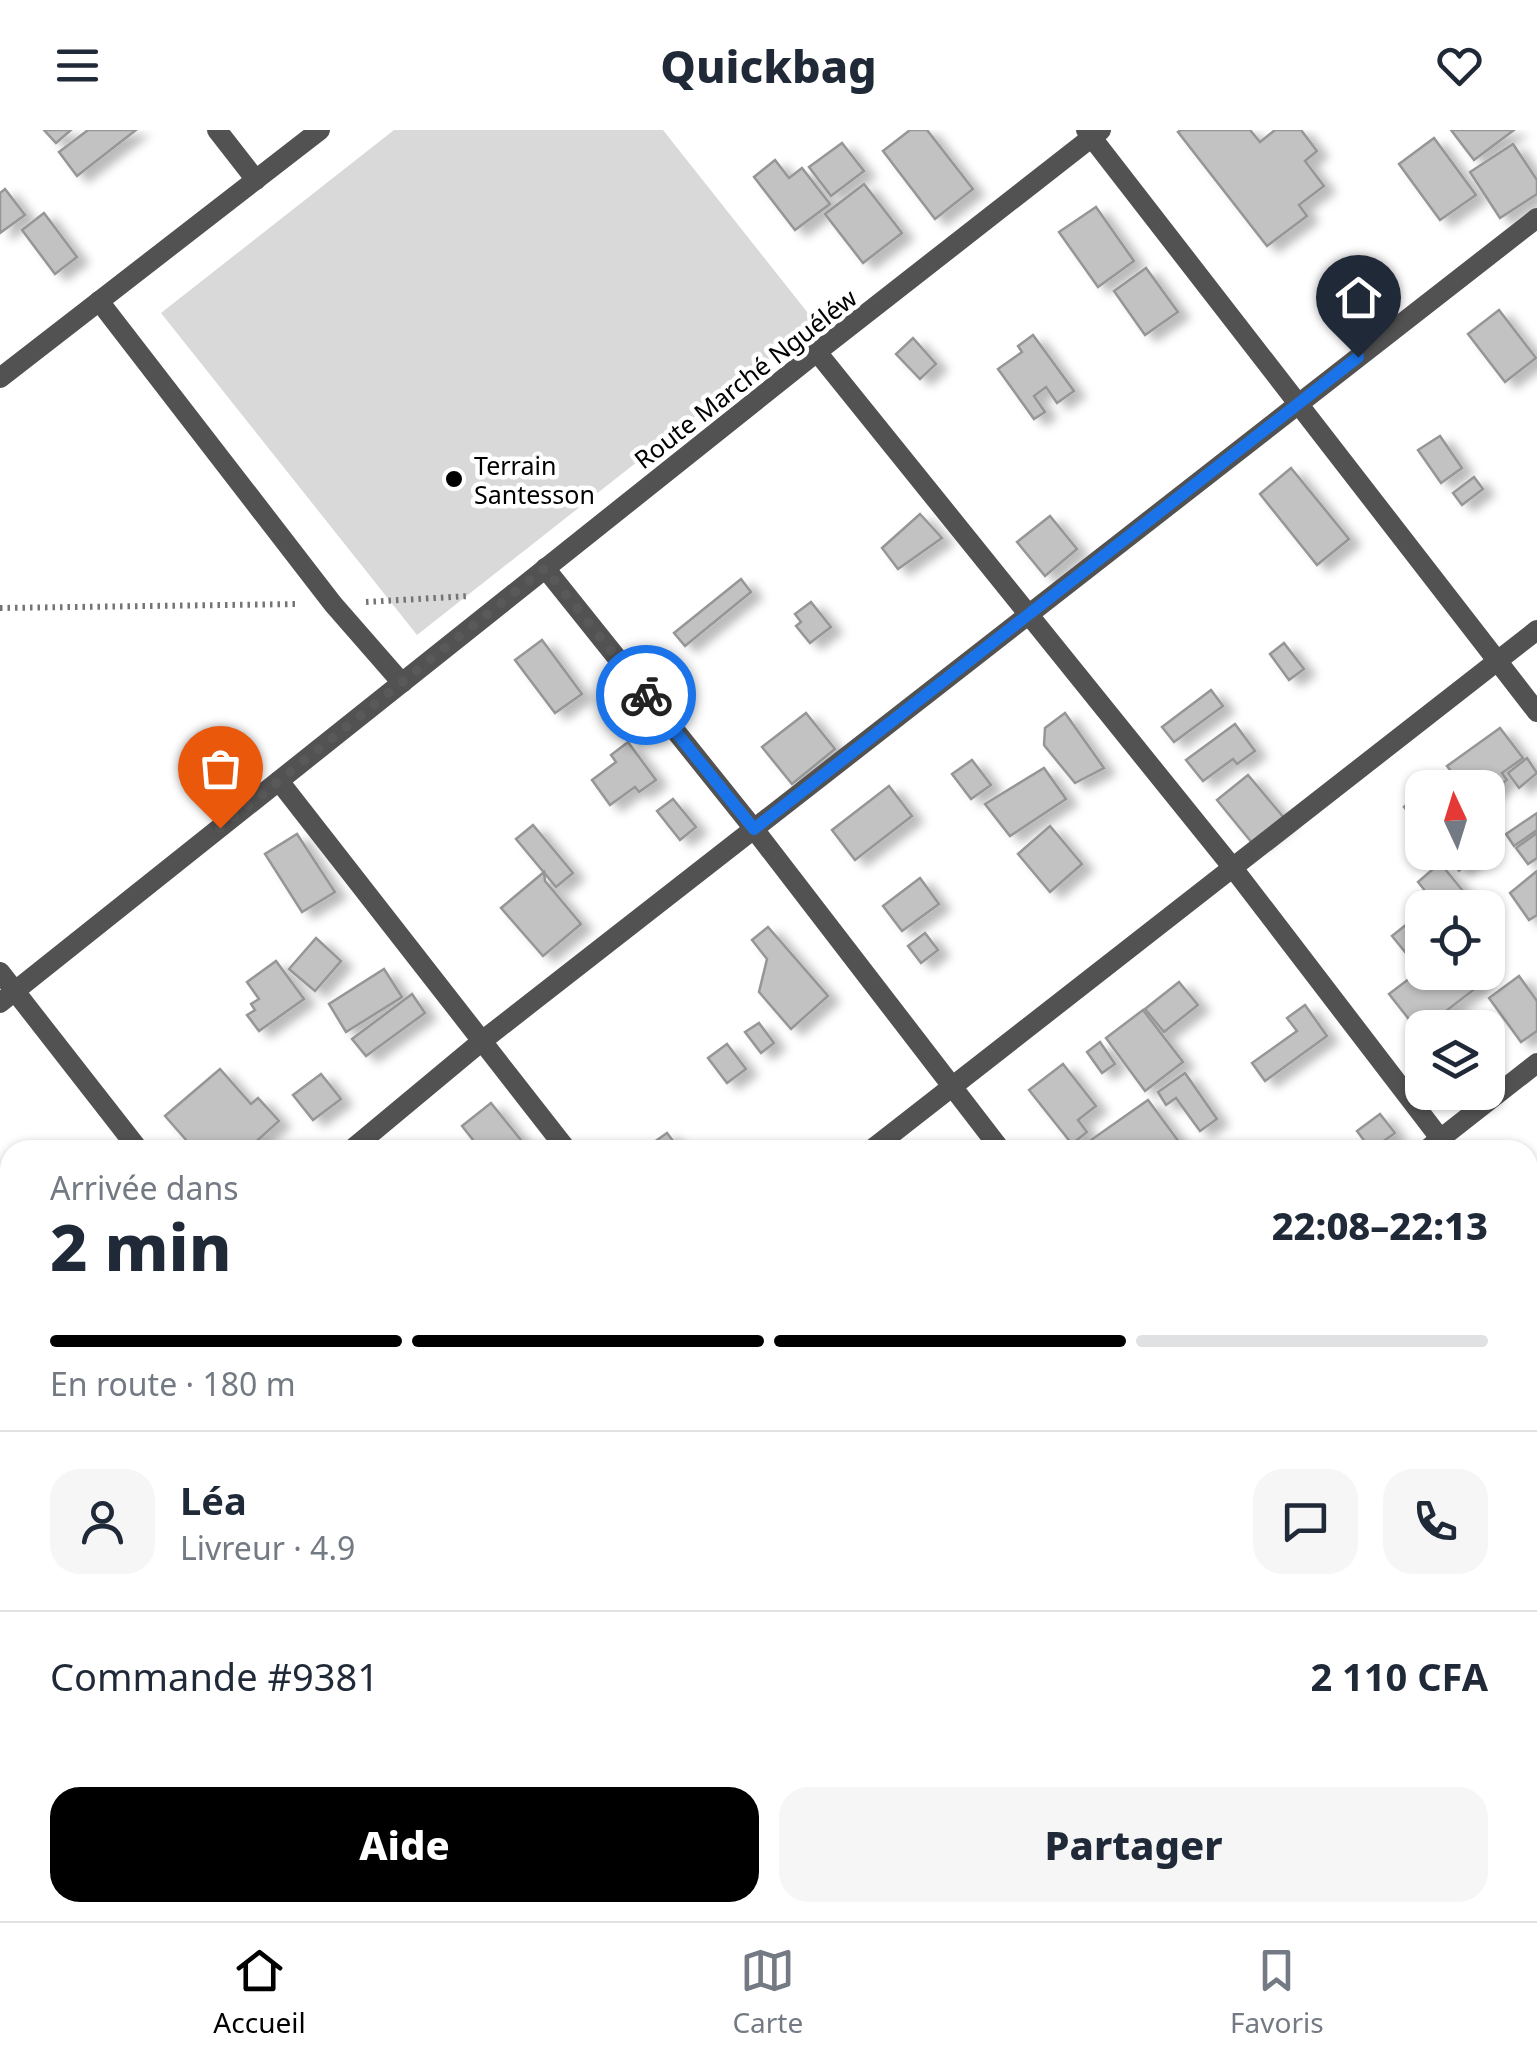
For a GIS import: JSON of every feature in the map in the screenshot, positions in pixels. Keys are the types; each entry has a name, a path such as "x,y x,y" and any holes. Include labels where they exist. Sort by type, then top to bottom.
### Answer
{"street":[{"path":"217,130 256,180"},
{"path":"0,378 320,130"},
{"path":"1093,132 1537,712"},
{"name":"Route Marché Nguéléw","path":"8,997 1093,132"},
{"path":"363,1140 482,1041 1537,218"},
{"path":"100,301 334,604 402,683"},
{"path":"817,352 1232,868 1435,1140"},
{"path":"545,568 754,829 993,1140"},
{"path":"884,1140 1537,630"},
{"path":"279,781 558,1140"},
{"path":"0,972 8,997 130,1140"},
{"path":"1446,1140 1537,1064"}],"path":[{"path":"0,608 334,604 514,594"}],"shaded area":[{"name":"Terrain Santesson","path":"394,130 663,130 815,322 417,635 161,313"}],"building":[{"path":"44,130 71,130 56,143"},
{"path":"88,130 136,130 77,176 59,152"},
{"path":"910,130 927,130 973,189 935,219 883,151"},
{"path":"1250,130 1260,142 1275,130 1301,130 1317,151 1305,161 1324,186 1299,205 1307,216 1267,246 1178,132"},
{"path":"1451,130 1514,130 1474,160"},
{"path":"1434,138 1476,195 1440,220 1399,164"},
{"path":"842,143 864,171 831,196 809,167"},
{"path":"1513,144 1537,180 1537,194 1500,218 1470,172"},
{"path":"775,160 789,178 802,168 830,204 795,230 754,177"},
{"path":"864,184 902,233 863,263 825,214"},
{"path":"5,189 25,215 0,233 0,193"},
{"path":"1096,207 1134,261 1098,287 1059,232"},
{"path":"44,213 77,257 55,274 22,230"},
{"path":"1146,268 1178,312 1145,335 1114,291"},
{"path":"1499,310 1536,358 1505,382 1468,334"},
{"path":"1033,335 1074,391 1057,403 1046,387 1034,396 1045,412 1034,419 998,369 1022,352 1018,346"},
{"path":"913,338 936,364 920,379 896,354"},
{"path":"1440,436 1462,468 1441,483 1418,450"},
{"path":"1291,468 1349,539 1317,565 1260,494"},
{"path":"1474,477 1483,489 1462,505 1453,493"},
{"path":"920,514 942,538 898,569 882,548"},
{"path":"1050,516 1077,549 1045,576 1017,542"},
{"path":"741,579 751,592 685,646 674,633"},
{"path":"811,602 831,627 810,643 796,626 801,622 795,614"},
{"path":"542,640 582,694 555,713 515,660"},
{"path":"1284,643 1304,669 1289,680 1270,654"},
{"path":"1211,690 1223,706 1174,742 1162,727"},
{"path":"806,713 835,749 792,784 762,747"},
{"path":"1065,713 1104,768 1075,783 1044,745 1045,728"},
{"path":"1235,724 1255,751 1237,764 1233,759 1203,781 1186,760"},
{"path":"1500,728 1523,758 1505,771 1450,770 1447,766"},
{"path":"628,742 656,780 639,792 635,787 610,805 592,780 616,762 611,755"},
{"path":"1527,758 1537,773 1519,788 1508,773"},
{"path":"972,760 991,785 971,799 952,774"},
{"path":"1044,768 1066,799 1010,836 985,804"},
{"path":"1248,775 1285,819 1253,844 1217,800"},
{"path":"889,786 912,816 855,860 832,830"},
{"path":"673,799 696,827 680,840 657,811"},
{"path":"1537,813 1537,830 1514,846 1506,834"},
{"path":"533,825 573,873 556,887 516,839"},
{"path":"1050,826 1082,864 1050,892 1018,854"},
{"path":"1537,833 1537,858 1528,864 1516,848"},
{"path":"297,834 335,892 302,912 265,854"},
{"path":"1432,870 1446,870 1462,890 1424,890 1418,882"},
{"path":"1537,871 1537,915 1529,920 1510,893"},
{"path":"544,872 545,881 581,924 543,956 501,908"},
{"path":"920,878 939,904 902,931 883,906"},
{"path":"1405,926 1405,952 1392,936"},
{"path":"768,927 828,996 791,1029 759,992 767,959 752,940"},
{"path":"925,933 938,950 921,963 908,946"},
{"path":"316,938 341,961 315,991 289,969"},
{"path":"276,961 304,999 259,1031 247,1015 255,1010 251,1004 259,999 247,982"},
{"path":"384,969 402,997 346,1032 329,1004"},
{"path":"1519,976 1537,1001 1537,1031 1521,1042 1505,1020 1505,1010 1498,1010 1489,998 1505,990"},
{"path":"1179,982 1198,1005 1164,1032 1145,1009"},
{"path":"1405,982 1405,990 1473,990 1447,1010 1405,1010 1405,1014 1389,994"},
{"path":"412,994 425,1013 366,1056 352,1039"},
{"path":"1305,1005 1327,1036 1265,1081 1252,1063 1297,1031 1287,1018"},
{"path":"1143,1010 1183,1062 1145,1091 1106,1038"},
{"path":"759,1023 774,1043 761,1053 745,1032"},
{"path":"1100,1042 1115,1064 1102,1073 1087,1052"},
{"path":"727,1044 746,1069 727,1083 708,1058"},
{"path":"1063,1064 1096,1106 1078,1120 1087,1132 1077,1140 1069,1140 1029,1090"},
{"path":"220,1069 251,1104 258,1098 279,1121 258,1140 186,1140 165,1116"},
{"path":"1185,1073 1217,1119 1200,1131 1176,1098 1166,1105 1158,1092"},
{"path":"321,1074 341,1099 313,1120 293,1095"},
{"path":"1148,1100 1178,1140 1091,1140"},
{"path":"491,1103 521,1140 473,1140 462,1126"},
{"path":"1380,1114 1395,1133 1385,1140 1364,1140 1357,1131"}],"way so far":[{"path":"220,828 545,568 646,695"}],"place":[{"name":"Terrain Santesson","path":"454,479"}],"route":[{"path":"646,695 754,829 1358,357"}]}
